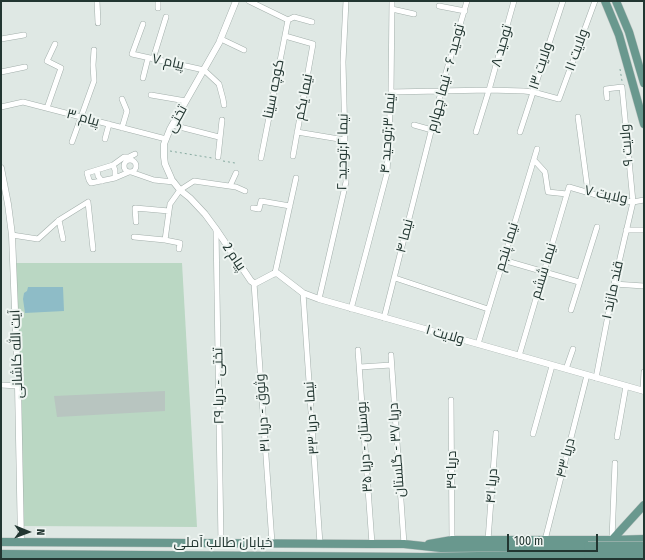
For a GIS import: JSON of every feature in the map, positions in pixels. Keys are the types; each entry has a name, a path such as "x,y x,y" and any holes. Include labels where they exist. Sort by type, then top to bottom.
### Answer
{"main road":[{"path":"605,1 619,35 644,124"},
{"path":"616,1 629,32 644,83"},
{"path":"612,540 644,505"},
{"path":"422,546 452,540 612,540 644,538"},
{"path":"597,540 602,543 606,550 602,559"},
{"name":"خیابان طالب آملی","path":"1,542 404,544 441,548 530,547 588,550"},
{"path":"142,542 148,546 149,551 144,556"},
{"path":"174,556 168,552 168,549 172,544 177,543"},
{"path":"588,550 644,546"},
{"path":"588,550 644,554"},
{"name":"خیابان طالب آملی","path":"5,556 426,558 588,550"}],"street":[{"path":"97,1 98,23"},
{"path":"158,1 158,8"},
{"name":"تختی","path":"216,229 199,208 180,190 174,182 165,164 164,144 172,125 221,39 236,1"},
{"path":"249,1 288,20 294,17 312,22"},
{"name":"نیما ۲;توحید ۲","path":"319,299 346,182 343,62 346,1"},
{"name":"نیما ۳;توحید ۴","path":"351,309 387,173 391,92 392,1"},
{"name":"توحید ۶ - نیما چهارم","path":"426,154 442,91 468,1"},
{"name":"توحید ۸","path":"476,132 514,1"},
{"name":"ولایت ۱۳","path":"520,132 563,1"},
{"name":"ولایت ۱۱","path":"532,92 559,99 595,1"},
{"path":"439,6 465,11"},
{"path":"392,10 414,14"},
{"path":"154,59 166,17"},
{"name":"کوچه سینا","path":"261,158 288,20"},
{"name":"پیام ۷","path":"143,24 132,54 204,70"},
{"path":"1,39 24,34"},
{"name":"نیما یکم","path":"285,36 313,44 297,132 345,140"},
{"path":"221,39 244,50"},
{"path":"47,108 61,68 47,61 55,44"},
{"path":"72,142 94,81 94,50"},
{"path":"142,78 148,58"},
{"path":"1,72 25,67"},
{"path":"204,70 219,84 224,99 224,105"},
{"name":"ولایت ۹","path":"607,98 606,89 622,88 633,202"},
{"path":"391,92 489,90 532,92"},
{"path":"150,95 186,101"},
{"path":"122,99 127,111 122,128"},
{"name":"پيام ۳","path":"1,107 23,102 166,139"},
{"path":"578,117 588,192"},
{"path":"217,159 222,120"},
{"path":"105,139 109,124"},
{"path":"414,124 432,130"},
{"path":"172,125 219,137"},
{"path":"293,156 297,132"},
{"name":"نیما پنجم","path":"478,344 537,149"},
{"path":"135,154 125,162 124,166 126,171 154,180 174,182"},
{"name":"نیما ۴","path":"384,318 426,154"},
{"path":"124,157 134,161 136,166 135,170 115,178 91,183 87,173 113,165 124,157"},
{"path":"534,160 545,172 548,192 567,194"},
{"path":"113,165 115,170 115,178"},
{"name":"آیت الله کاشانی","path":"1,169 12,235 18,386 21,542"},
{"path":"98,170 98,176 102,181"},
{"path":"230,186 236,172"},
{"path":"254,283 275,273 296,178"},
{"path":"165,240 170,204 180,190 194,181 236,187 245,191"},
{"name":"ولایت ۷","path":"569,187 610,199 633,202 644,200"},
{"name":"نیما ششم","path":"519,356 569,187"},
{"path":"253,208 259,209 261,201 290,206"},
{"path":"12,235 38,239 59,220 88,202 93,249"},
{"name":"قند مازند ۱","path":"596,378 614,284 633,202"},
{"path":"136,222 136,208 169,211"},
{"path":"59,220 62,239"},
{"path":"570,310 597,227"},
{"name":"پیام 2","path":"216,229 249,279 254,283"},
{"name":"تختی - دریا ۲۹","path":"216,229 221,543"},
{"path":"626,230 644,230"},
{"path":"134,237 180,243 179,249"},
{"path":"503,260 579,282"},
{"name":"ولایت ۱","path":"275,273 303,293 319,299 643,391"},
{"path":"395,278 488,309"},
{"name":"وثوق - دریا ۳۱","path":"254,283 272,543"},
{"path":"614,284 644,286"},
{"name":"نیما - دریا ۳۳","path":"303,293 320,544"},
{"path":"566,369 573,349"},
{"name":"بوستان - دریا ۳۵","path":"358,350 372,544"},
{"name":"دریا ۳۷ - گلستان","path":"390,355 404,544"},
{"path":"360,367 391,365"},
{"path":"533,434 552,366"},
{"path":"643,391 644,372"},
{"name":"دریا ۴۳","path":"545,540 587,375"},
{"path":"1,385 18,386"},
{"path":"617,437 626,386"},
{"name":"دریا ۳۹","path":"451,400 452,540"},
{"name":"دریا ۴۱","path":"488,540 496,433"},
{"path":"612,540 615,463"}],"path":[{"path":"164,149 235,163"}],"green space":[{"path":"13,263 182,263 197,527 24,526"}],"water":[{"path":"28,287 63,287 64,311 25,313 23,299 24,293 27,291"}],"building":[{"path":"165,391 165,411 57,417 54,396"}]}
